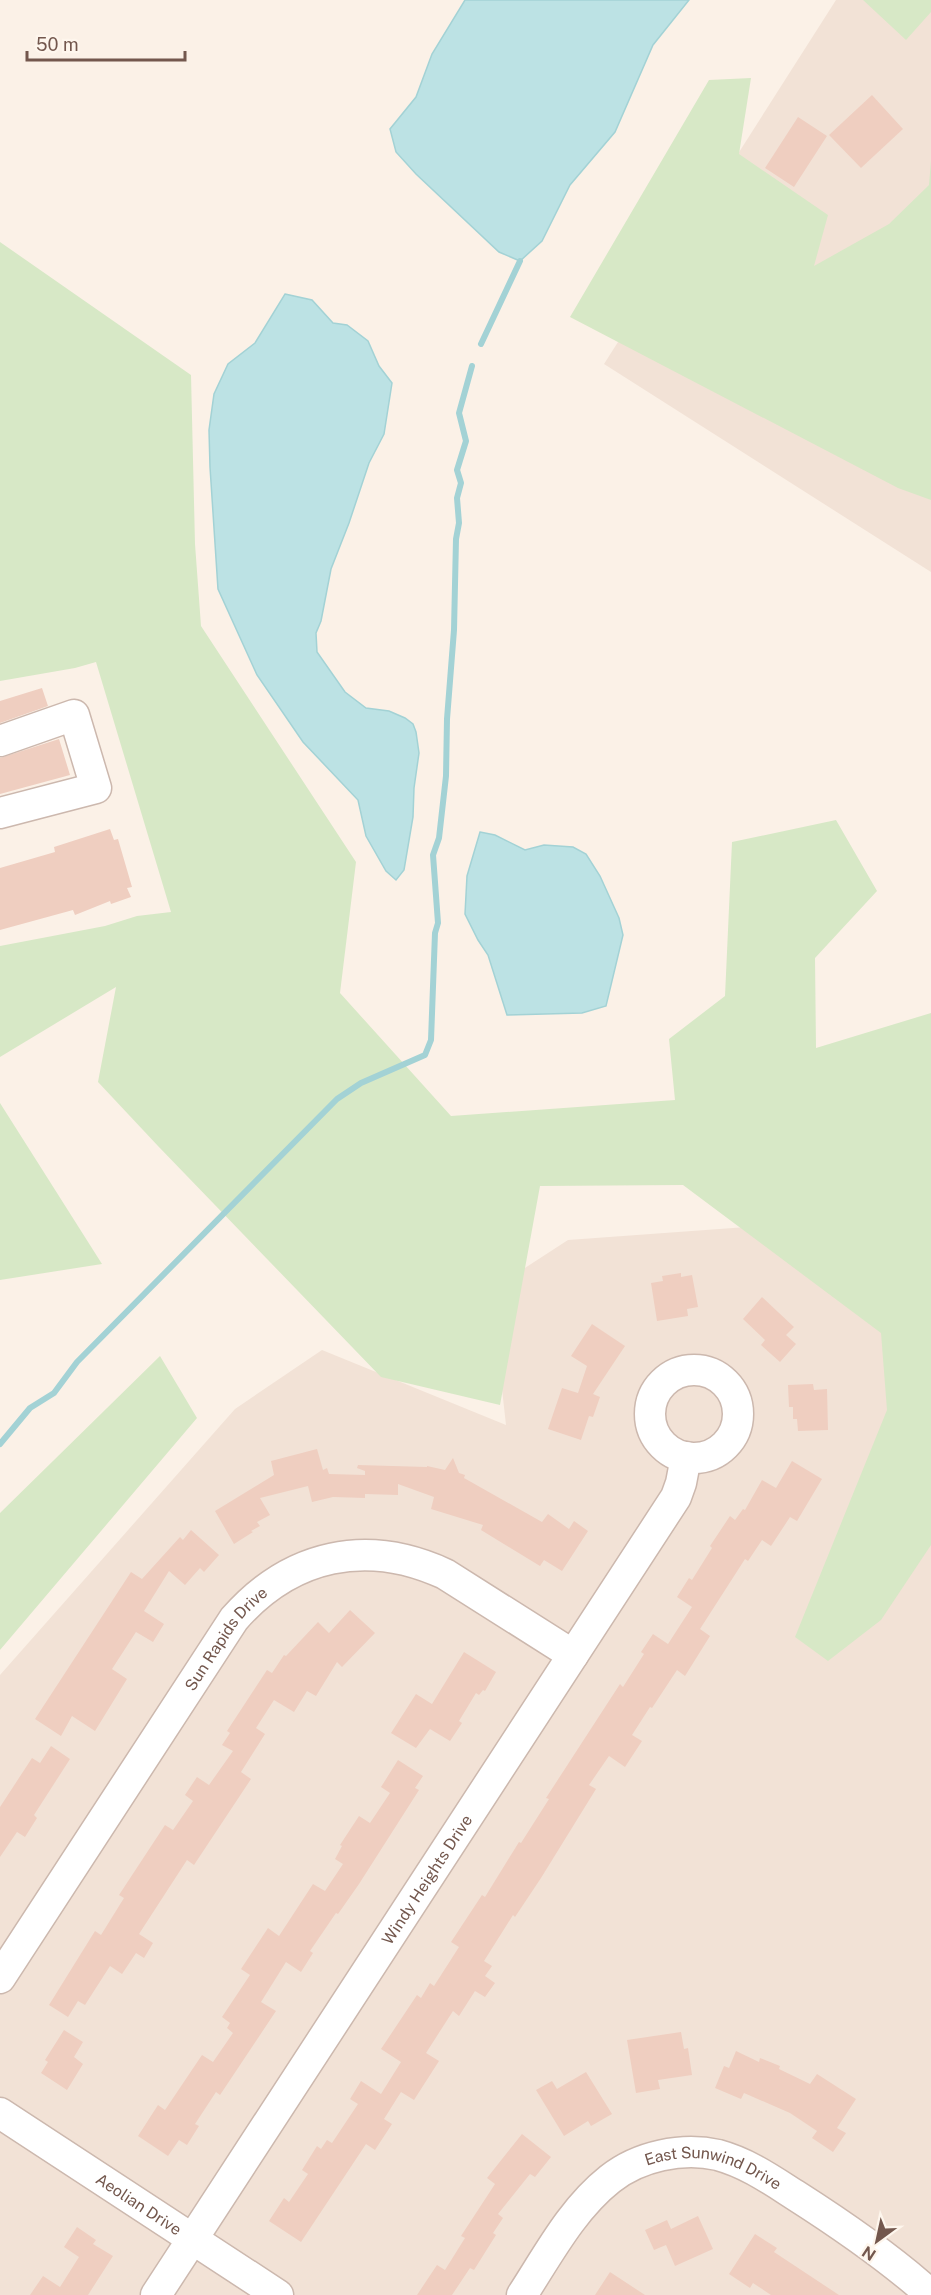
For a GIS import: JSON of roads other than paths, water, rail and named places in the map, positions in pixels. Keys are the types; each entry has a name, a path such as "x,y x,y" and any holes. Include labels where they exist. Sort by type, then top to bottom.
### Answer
{"street":[{"path":"0,741 74,715 96,788 0,813"},
{"name":"Windy Heights Drive","path":"156,2295 676,1497 686,1457"},
{"name":"Sun Rapids Drive","path":"0,1977 234,1618 247,1603 279,1579 316,1562 337,1557 359,1554 403,1558 425,1564 445,1574 573,1655"},
{"name":"Aeolian Drive","path":"0,2113 278,2295"},
{"name":"East Sunwind Drive","path":"522,2295 574,2216 598,2189 642,2161 659,2156 697,2152 725,2157 752,2168 861,2239 931,2295"}],"water":[{"path":"465,0 689,0 653,45 615,132 570,185 542,241 520,261 499,252 416,174 396,152 390,129 416,97 432,54"},
{"path":"285,294 312,300 333,323 347,325 368,341 379,366 392,383 384,434 369,463 331,569 321,621 316,633 317,652 345,692 366,708 389,711 405,718 413,724 416,732 419,753 413,817 404,870 396,880 386,871 366,836 358,800 303,742 257,675 218,589 209,430 214,394 228,364 255,343"},
{"path":"480,832 495,835 525,850 544,845 573,847 586,854 600,876 619,918 623,935 606,1006 582,1013 507,1015 488,955 465,914 467,876"}],"waterway":[{"path":"481,344 520,261"},
{"path":"0,1444 30,1408 54,1393 77,1362 337,1099 361,1083 425,1055 431,1040 435,933 438,923 433,855 439,838 446,776 447,719 454,630 456,539 459,523 457,498 461,483 457,470 466,441 459,413 472,366"}]}
